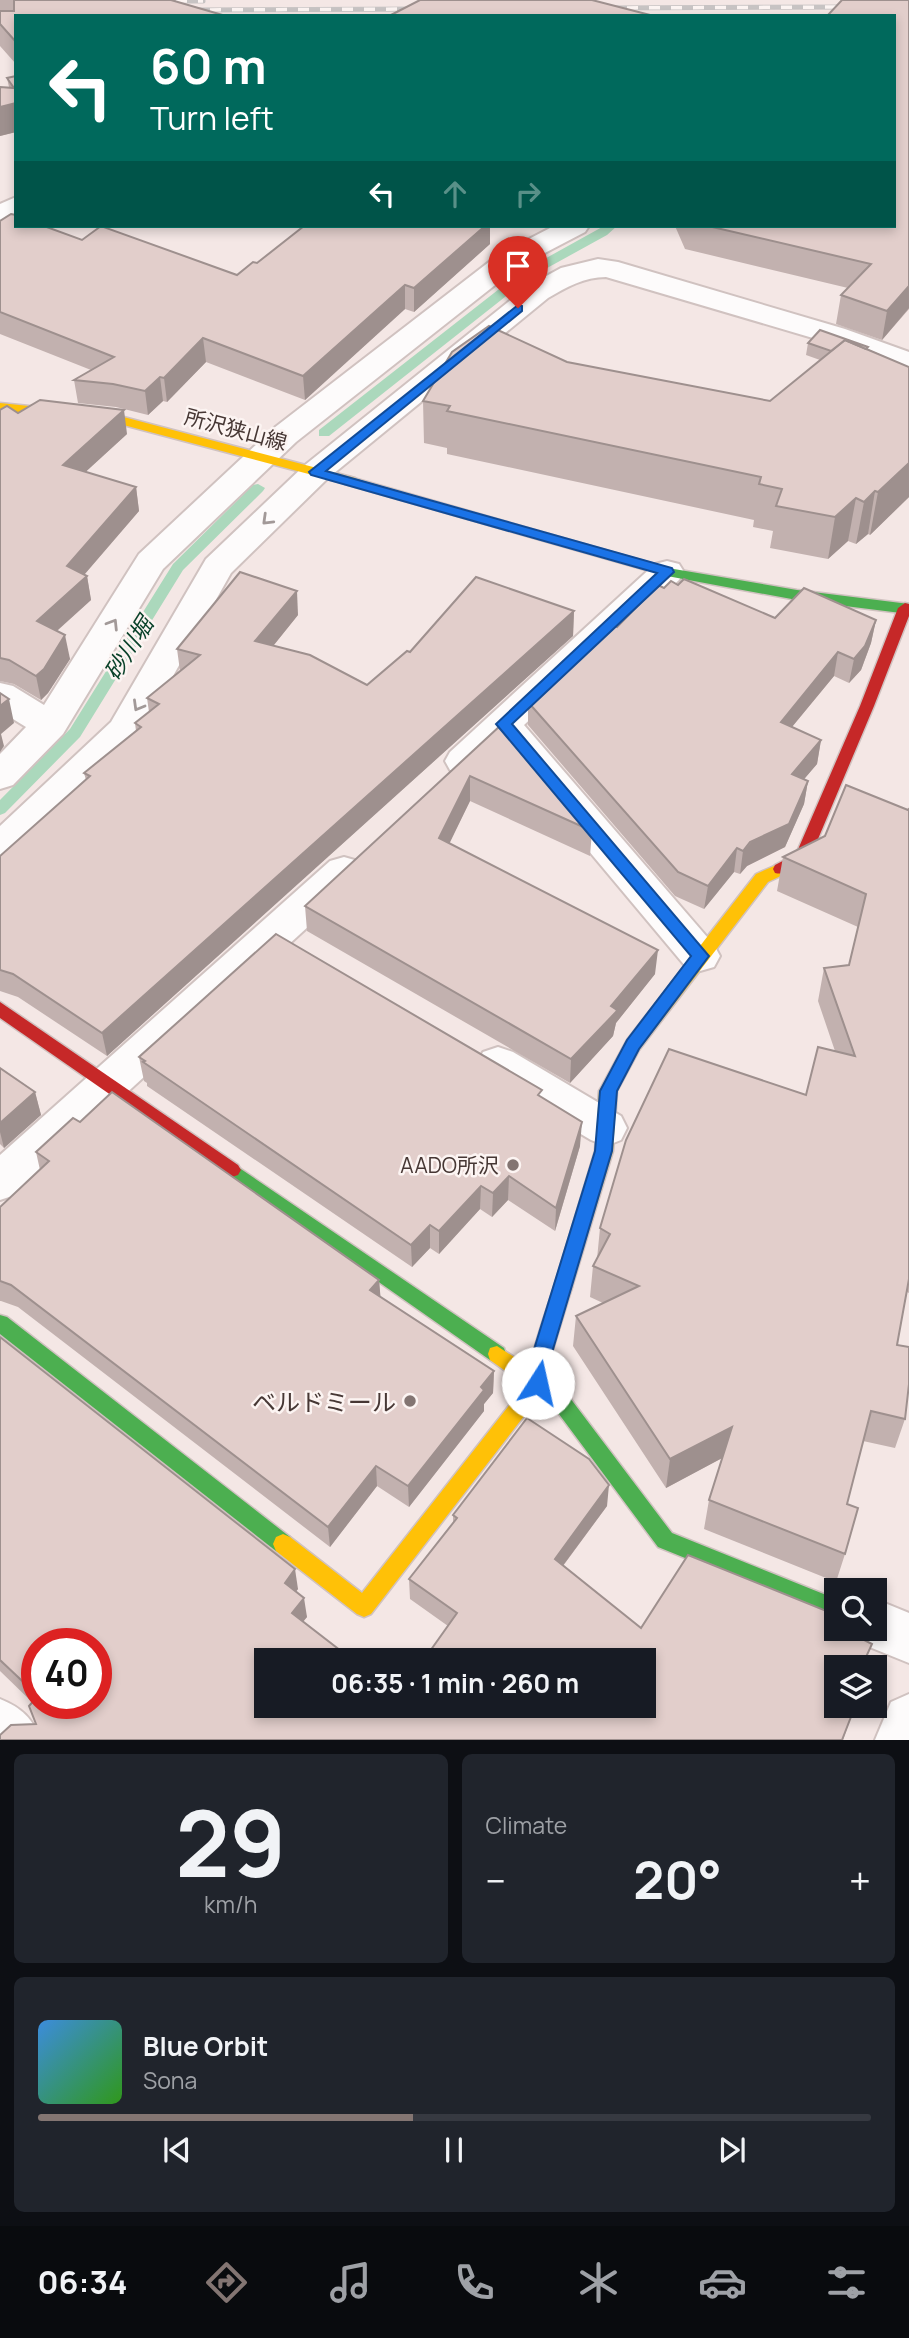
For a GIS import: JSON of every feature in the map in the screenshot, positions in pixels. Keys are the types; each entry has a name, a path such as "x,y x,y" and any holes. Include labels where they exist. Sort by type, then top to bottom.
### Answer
{"street":[{"path":"0,776 50,726 151,562 296,427 508,261 571,228"},
{"path":"0,849 124,731 218,567 316,472 538,292 565,275 587,267 608,268 834,335 909,362"},
{"name":"所沢狭山線","path":"0,407 116,419 263,456 667,572 797,595 907,609"},
{"path":"434,788 667,572"},
{"path":"0,1323 364,1606 538,1383 542,1356 604,1151 608,1091 633,1045 762,878 802,858 907,609"},
{"path":"0,695 50,726"},
{"path":"503,724 700,956"},
{"path":"0,1182 365,852"},
{"path":"275,934 311,955"},
{"path":"0,1009 557,1396 666,1540 824,1604"},
{"path":"466,1045 606,1128"},
{"path":"887,1629 909,1638"},
{"path":"901,1740 909,1720"},
{"path":"0,1725 15,1740"}],"building":[{"path":"14,0 171,0 219,14 14,14 14,40 0,24 0,11 14,11"},
{"path":"420,0 592,0 646,14 393,14"},
{"path":"842,0 909,0 909,286 887,311 841,295 871,264 717,228 896,228 896,14 829,14"},
{"path":"14,76 14,88 7,78"},
{"path":"0,87 14,88 14,104 0,107"},
{"path":"14,215 14,228 49,228 82,240 98,228 107,228 237,275 301,228 483,228 414,288 405,285 303,376 203,338 164,378 160,377 145,391 74,380 114,357 0,312 0,221"},
{"path":"489,326 567,362 770,401 845,340 909,367 909,463 878,492 875,491 864,502 856,498 835,517 776,506 782,489 759,484 761,477 447,411 450,406 423,401 452,352"},
{"path":"820,330 868,347 866,349 845,340 831,351 808,343"},
{"path":"40,400 124,410 63,465 136,487 67,566 87,576 37,621 65,635 44,669 36,676 9,660 0,658 0,410 7,406 18,413"},
{"path":"240,572 297,591 255,641 310,655 367,685 407,651 410,652 476,577 574,611 102,1033 13,974 0,970 0,856 90,776 84,773 141,727 135,723 159,704 147,698 200,655 177,649"},
{"path":"684,579 775,618 804,588 876,620 865,646 854,659 838,652 781,722 821,740 792,774 808,781 789,824 750,842 743,851 737,848 708,886 678,872 528,702 611,625 617,627 658,585 664,588 671,581 678,585"},
{"path":"0,693 9,699 0,706"},
{"path":"501,725 592,831 470,776 439,838 658,950 611,1006 616,1012 571,1059 305,906"},
{"path":"846,785 909,809 909,1279 897,1345 909,1347 909,1384 905,1419 871,1411 847,1504 858,1508 845,1554 709,1500 732,1427 670,1459 576,1316 639,1286 593,1266 610,1234 600,1228 626,1140 669,1049 806,1095 818,1047 855,1056 824,968 849,965 866,894 783,857 825,836"},
{"path":"276,934 542,1090 538,1095 582,1122 556,1208 509,1176 493,1193 481,1186 439,1231 430,1225 411,1245 143,1062 145,1061 139,1057"},
{"path":"0,1068 35,1092 0,1123"},
{"path":"112,1092 379,1280 370,1290 494,1371 481,1387 484,1390 408,1486 376,1466 328,1527 11,1285 0,1281 0,1207 49,1161 36,1152 73,1118 80,1122"},
{"path":"0,1337 295,1569 285,1583 304,1598 292,1613 337,1648 254,1648 254,1718 656,1718 656,1648 432,1648 457,1613 409,1579 457,1518 453,1515 527,1418 589,1459 609,1485 555,1559 641,1628 688,1555 824,1610 824,1641 866,1641 872,1644 867,1655 824,1655 824,1718 851,1718 842,1740 0,1740 0,1735 11,1725 36,1724 34,1719 112,1719 112,1628 21,1628 21,1680 0,1660"}],"waterway":[{"name":"砂川堀","path":"324,433 525,275 609,228"},
{"name":"砂川堀","path":"0,809 75,733 178,567 258,488"}],"railway":[{"path":"154,1 203,1"},
{"path":"605,8 853,7"},
{"path":"188,10 423,9"}],"traffic: fast":[{"path":"350,481 667,572 797,595 909,609"},
{"path":"232,1170 497,1354"},
{"path":"563,1287 542,1356 538,1383 557,1396 665,1540 824,1604"},
{"path":"0,1323 283,1544"}],"traffic: slow":[{"path":"0,407 116,419 350,481"},
{"path":"563,1287 604,1151 608,1091 633,1045 762,878 781,869"},
{"path":"283,1544 364,1607 538,1383 497,1354"}],"traffic: jam":[{"path":"781,869 802,858 867,706 905,608"},
{"path":"0,1009 232,1170"}],"place":[{"name":"AADO所沢","path":"513,1165"},
{"name":"ベルドミール","path":"410,1401"}],"route":[{"path":"518,308 316,472 667,572 503,724 700,956 633,1045 608,1091 604,1151 542,1356 538,1383"}]}
